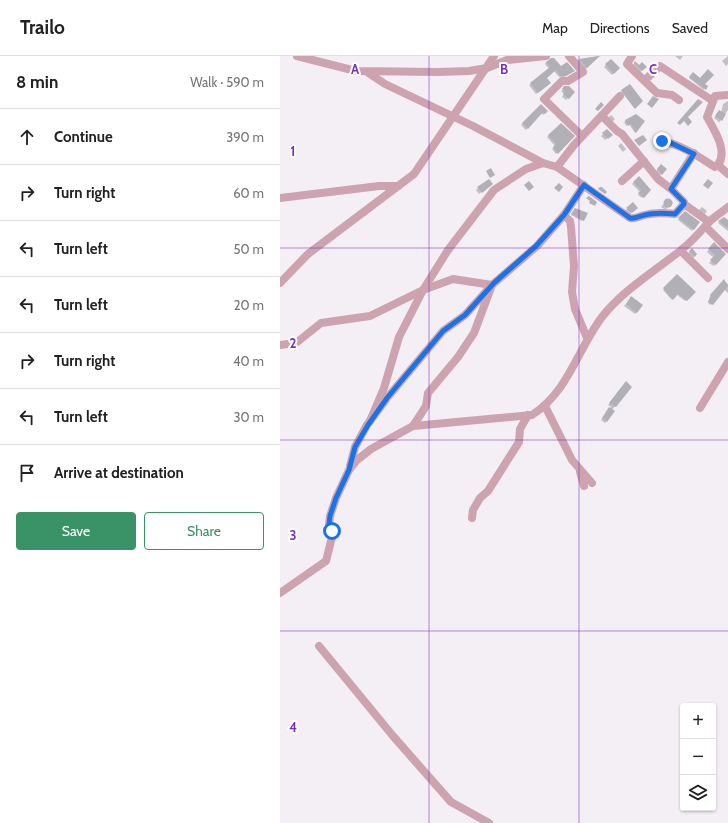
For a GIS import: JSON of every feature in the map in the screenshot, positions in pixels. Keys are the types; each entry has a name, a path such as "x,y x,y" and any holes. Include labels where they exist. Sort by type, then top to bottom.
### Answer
{"street":[{"path":"297,56 356,71 368,72 454,72 487,68 507,60 546,56"},
{"path":"280,282 308,254 414,174 494,56"},
{"path":"569,56 583,72 568,81 562,81 544,99 582,136"},
{"path":"628,58 627,64 657,93 672,95 679,100"},
{"path":"644,80 660,66 713,101"},
{"path":"368,72 385,84 454,117 543,164 557,167 630,218 635,219 646,215 664,213 675,214 684,204"},
{"path":"662,141 671,143 694,154 715,167 718,165 723,160 724,149 707,117 715,96 728,95"},
{"path":"557,167 582,136 620,96"},
{"path":"602,116 617,132 622,134 658,179 671,189 684,202 684,204 707,225 728,249"},
{"path":"671,189 694,154"},
{"path":"622,180 644,161"},
{"path":"280,593 326,561 333,533 329,525 330,516 349,470 355,447 370,421 384,388 398,337 423,290 448,250 494,190 526,169 543,164"},
{"path":"718,165 728,174"},
{"path":"370,421 410,368 439,336 465,315 492,285 536,246 564,215 584,185"},
{"path":"280,198 379,186 398,186"},
{"path":"349,470 357,460 371,449 413,426 532,415 546,406 577,362 587,338 603,316 615,303 659,266 681,251 707,225 728,207"},
{"path":"564,215 570,220 571,227 574,266 572,292 575,309 587,338"},
{"path":"681,251 708,278"},
{"path":"280,345 296,343 321,323 370,316 423,290 453,279 492,285"},
{"path":"413,426 426,406 428,393 458,357 474,333 492,285"},
{"path":"700,408 728,362"},
{"path":"546,406 560,439 588,484"},
{"path":"472,518 473,510 480,498 488,491 519,442 520,429 528,415"},
{"path":"319,646 393,736 450,802 489,823"}],"building":[{"path":"600,56 587,68 579,59"},
{"path":"551,58 554,58 561,66 567,62 575,71 566,76 560,76 556,70 547,78 551,83 538,93 530,83 550,67 546,62"},
{"path":"611,59 620,68 614,74 605,64"},
{"path":"635,61 639,65 642,62 647,67 642,71 634,63"},
{"path":"708,69 714,75 705,84 708,86 706,90 689,77 693,72 700,78"},
{"path":"630,84 643,101 635,109 621,90"},
{"path":"564,86 569,86 575,92 569,99 563,94 565,92 562,89"},
{"path":"653,96 659,99 652,108 647,104"},
{"path":"698,99 703,102 688,117 692,122 688,126 684,121 680,125 677,123"},
{"path":"601,102 604,105 598,111 595,109"},
{"path":"541,104 548,111 545,114 543,112 528,129 522,123"},
{"path":"719,110 726,114 722,121 715,116"},
{"path":"636,114 645,121 636,133 631,124 628,126 625,120"},
{"path":"561,123 575,136 558,154 553,147 556,144 548,135"},
{"path":"607,129 613,135 608,139 602,133"},
{"path":"643,135 647,140 639,146 634,140"},
{"path":"661,164 667,169 662,175 657,169"},
{"path":"491,168 495,175 490,178 486,171"},
{"path":"639,176 651,190 644,198 638,193 641,190 633,182"},
{"path":"489,179 493,184 482,193 477,187"},
{"path":"708,179 713,183 708,189 703,185"},
{"path":"529,181 534,187 529,191 524,185"},
{"path":"559,183 563,187 559,192 554,188"},
{"path":"600,187 607,192 605,194 598,189"},
{"path":"589,196 597,202 595,206 589,203 590,201 586,198"},
{"path":"668,198 673,203 668,208 663,203"},
{"path":"633,202 638,208 632,213 626,208"},
{"path":"575,208 588,213 584,221 571,214"},
{"path":"685,211 700,222 694,230 678,218"},
{"path":"724,217 728,220 728,228 718,221"},
{"path":"714,242 726,254 716,265 710,260 715,255 708,249"},
{"path":"692,248 697,254 695,257 689,251"},
{"path":"677,274 696,292 687,301 678,294 673,300 663,288"},
{"path":"724,279 728,286 713,305 708,302 711,296 710,295"},
{"path":"631,296 643,305 637,313 626,304"},
{"path":"626,381 632,387 616,407 609,403"},
{"path":"609,407 615,411 607,422 602,418"}],"route":[{"path":"332,531 329,525 330,516 336,498 349,470 355,447 387,398 410,368 443,331 465,315 494,283 536,246 564,215 584,185 630,218 635,219 646,215 664,213 675,214 684,204 684,202 671,189 678,181 694,154 671,143 662,141"}]}
